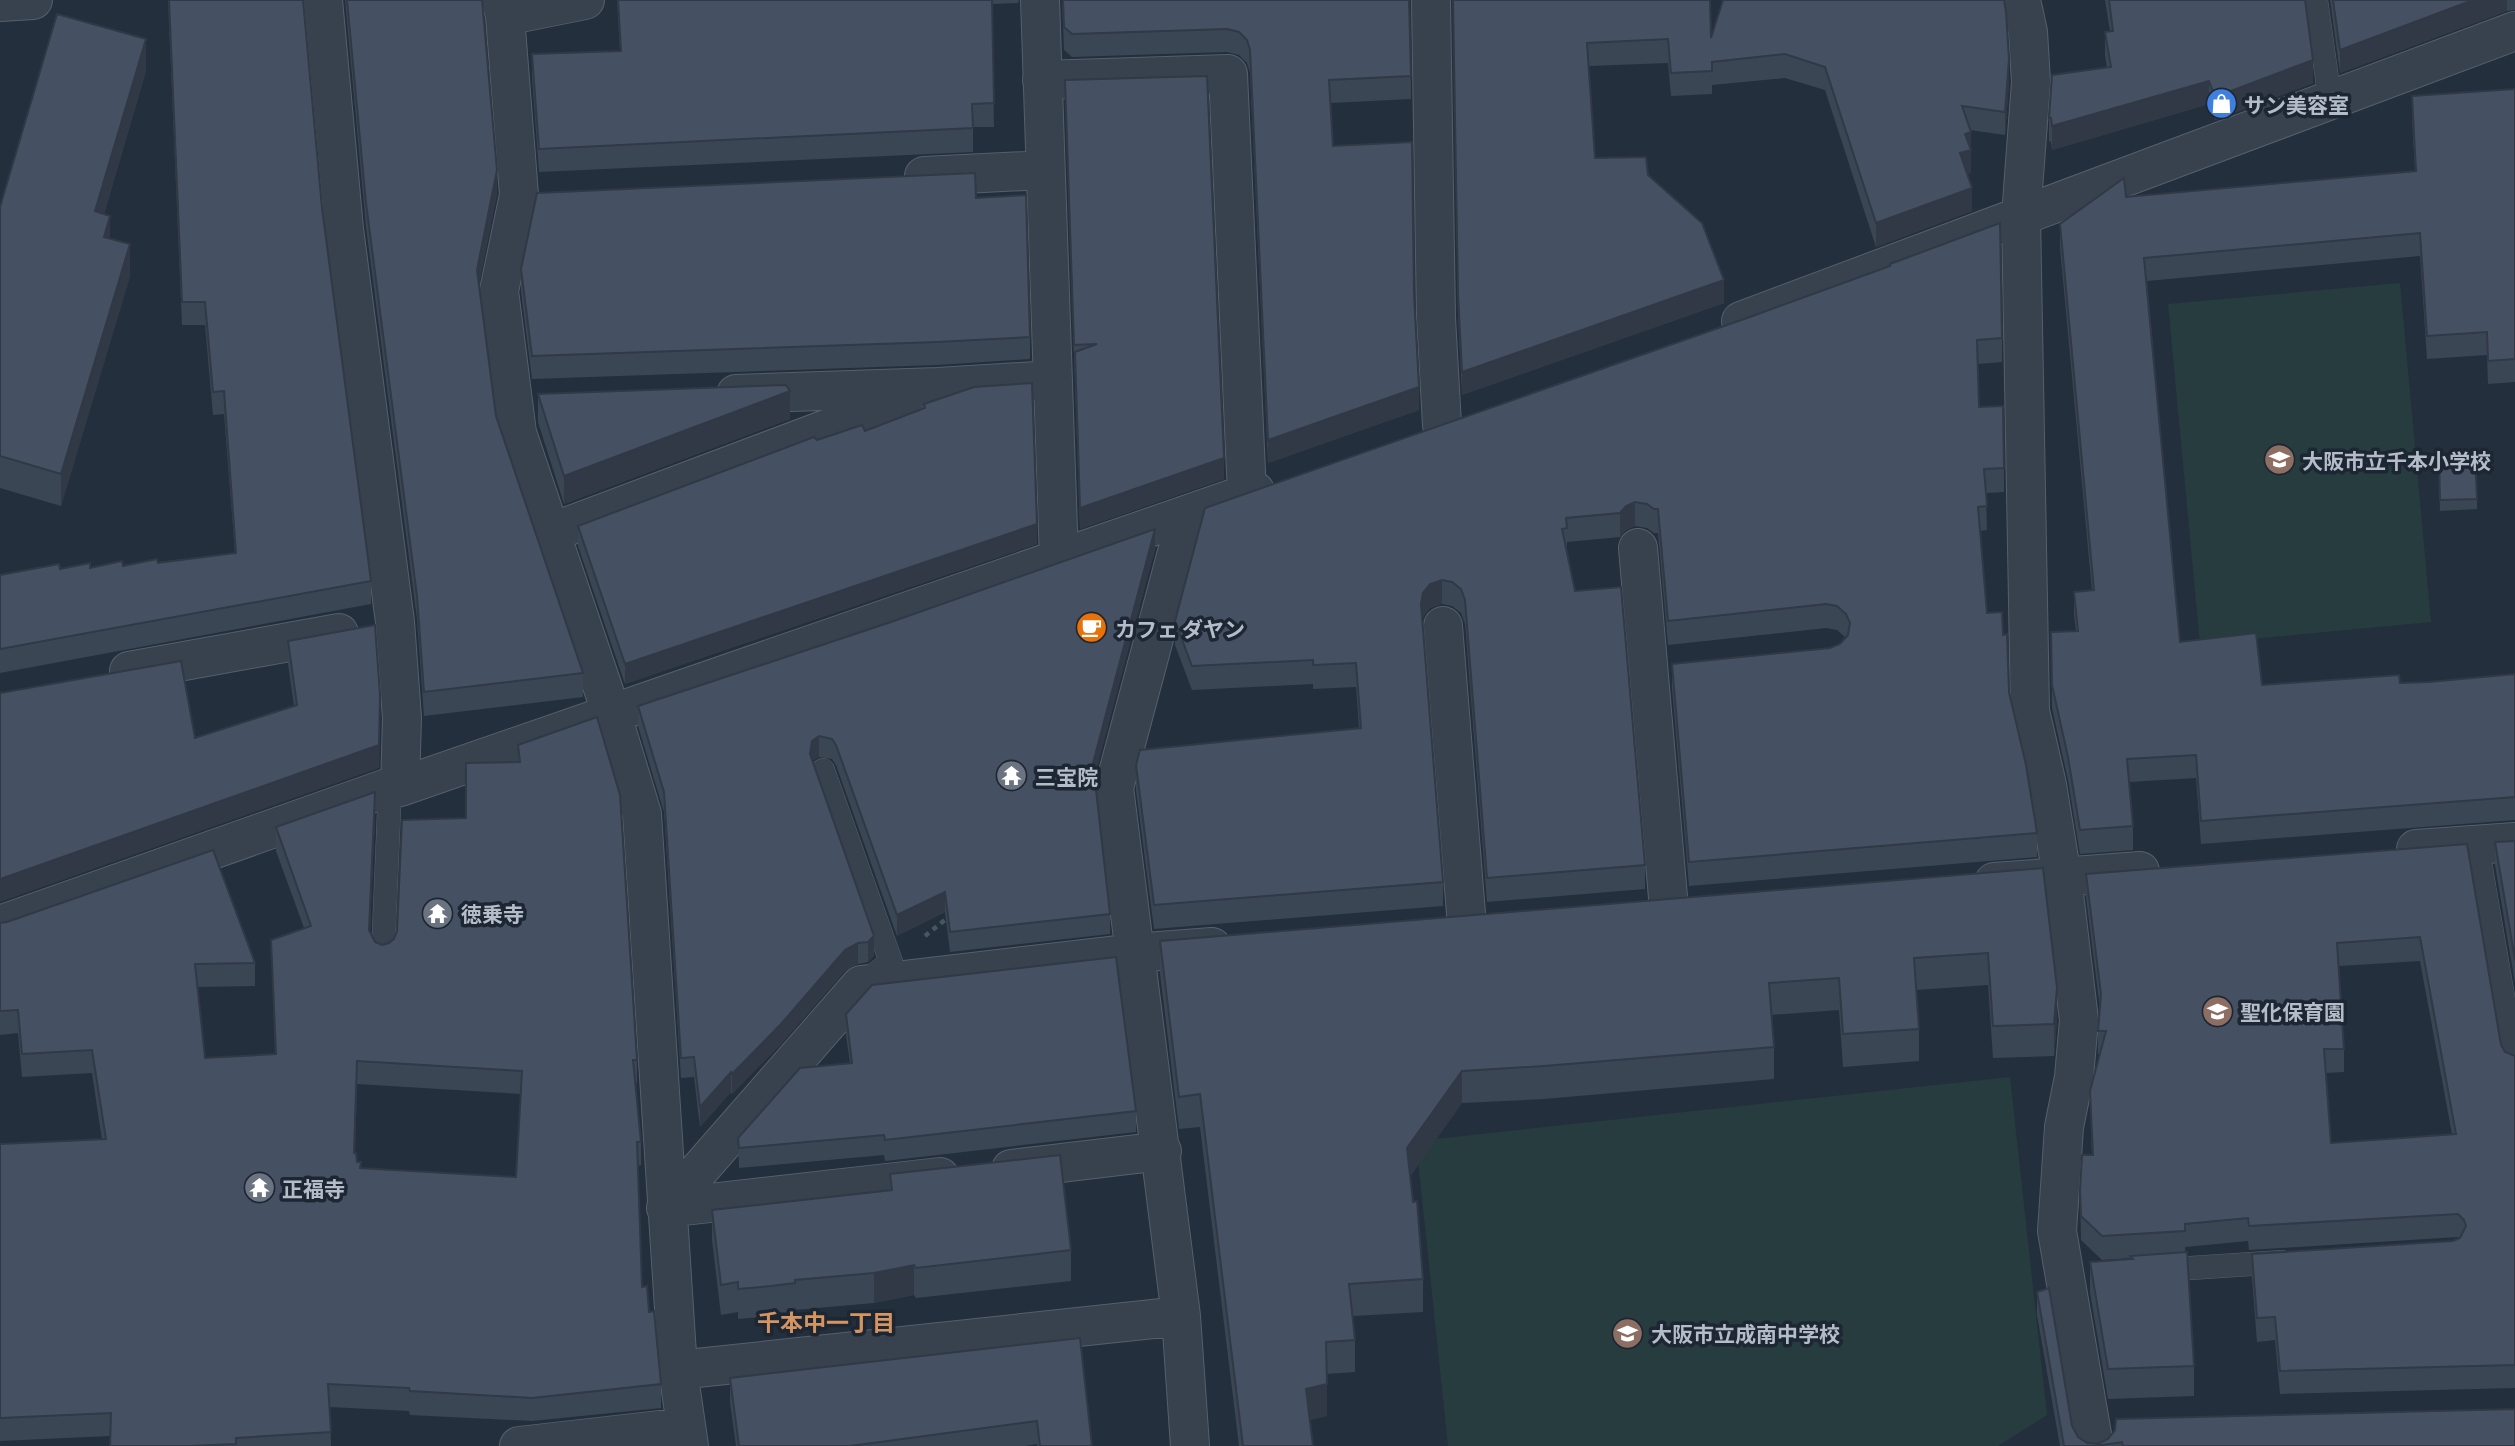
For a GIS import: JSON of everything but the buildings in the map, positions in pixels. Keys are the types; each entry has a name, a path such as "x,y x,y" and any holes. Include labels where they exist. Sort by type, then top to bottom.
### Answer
{"street":[{"path":"0,2 33,0"},
{"path":"323,0 344,229 395,622 402,718 395,787"},
{"path":"519,1446 687,1436 678,1370 666,1209 642,814 611,712 517,433 527,401 499,291 533,194 503,8 585,0"},
{"path":"1040,0 1059,560"},
{"path":"1432,0 1436,318 1429,430 1480,412"},
{"path":"2022,0 2028,32 2031,82 2021,216 2030,711 2047,785 2062,877 2079,1020 2074,1077 2064,1127 2057,1231 2079,1275 2092,1434 2131,1420"},
{"path":"1714,330 2515,31"},
{"path":"1042,80 1228,74 1247,494"},
{"path":"893,177 1045,170"},
{"path":"705,395 1052,380"},
{"path":"550,533 938,387"},
{"path":"0,925 1286,480"},
{"path":"1187,515 1114,788 1162,1151 1181,1316 1190,1446"},
{"path":"1638,548 1662,668 1669,909"},
{"path":"95,677 395,622"},
{"path":"1443,626 1453,927 1507,922"},
{"path":"2380,852 2515,842"},
{"path":"1953,886 2172,868"},
{"path":"1628,912 1709,906"},
{"path":"666,1209 861,985 1134,953 1245,944"},
{"path":"666,1209 1162,1151"},
{"path":"678,1370 1181,1316"}],"lane":[{"path":"2316,0 2330,100"},
{"path":"823,770 891,962 861,985"},
{"path":"383,954 395,787"},
{"path":"2477,845 2515,1066"},
{"path":"2134,1272 2300,1260"}],"path":[{"path":"891,962 954,912"}],"green space":[{"path":"2400,283 2431,622 2200,644 2168,304"},
{"name":"大阪市立成南中学校","path":"2010,1077 2047,1415 1998,1446 1448,1446 1416,1141"}],"place":[{"name":"サン美容室","path":"2221,104"},
{"name":"大阪市立千本小学校","path":"2279,460"},
{"name":"カフェ ダヤン","path":"1092,628"},
{"name":"三宝院","path":"1012,776"},
{"name":"徳乗寺","path":"438,913"},
{"name":"聖化保育園","path":"2217,1011"},
{"name":"正福寺","path":"259,1188"},
{"name":"大阪市立成南中学校","path":"1628,1333"}],"district":[{"name":"千本中一丁目","path":"826,1322"}]}
